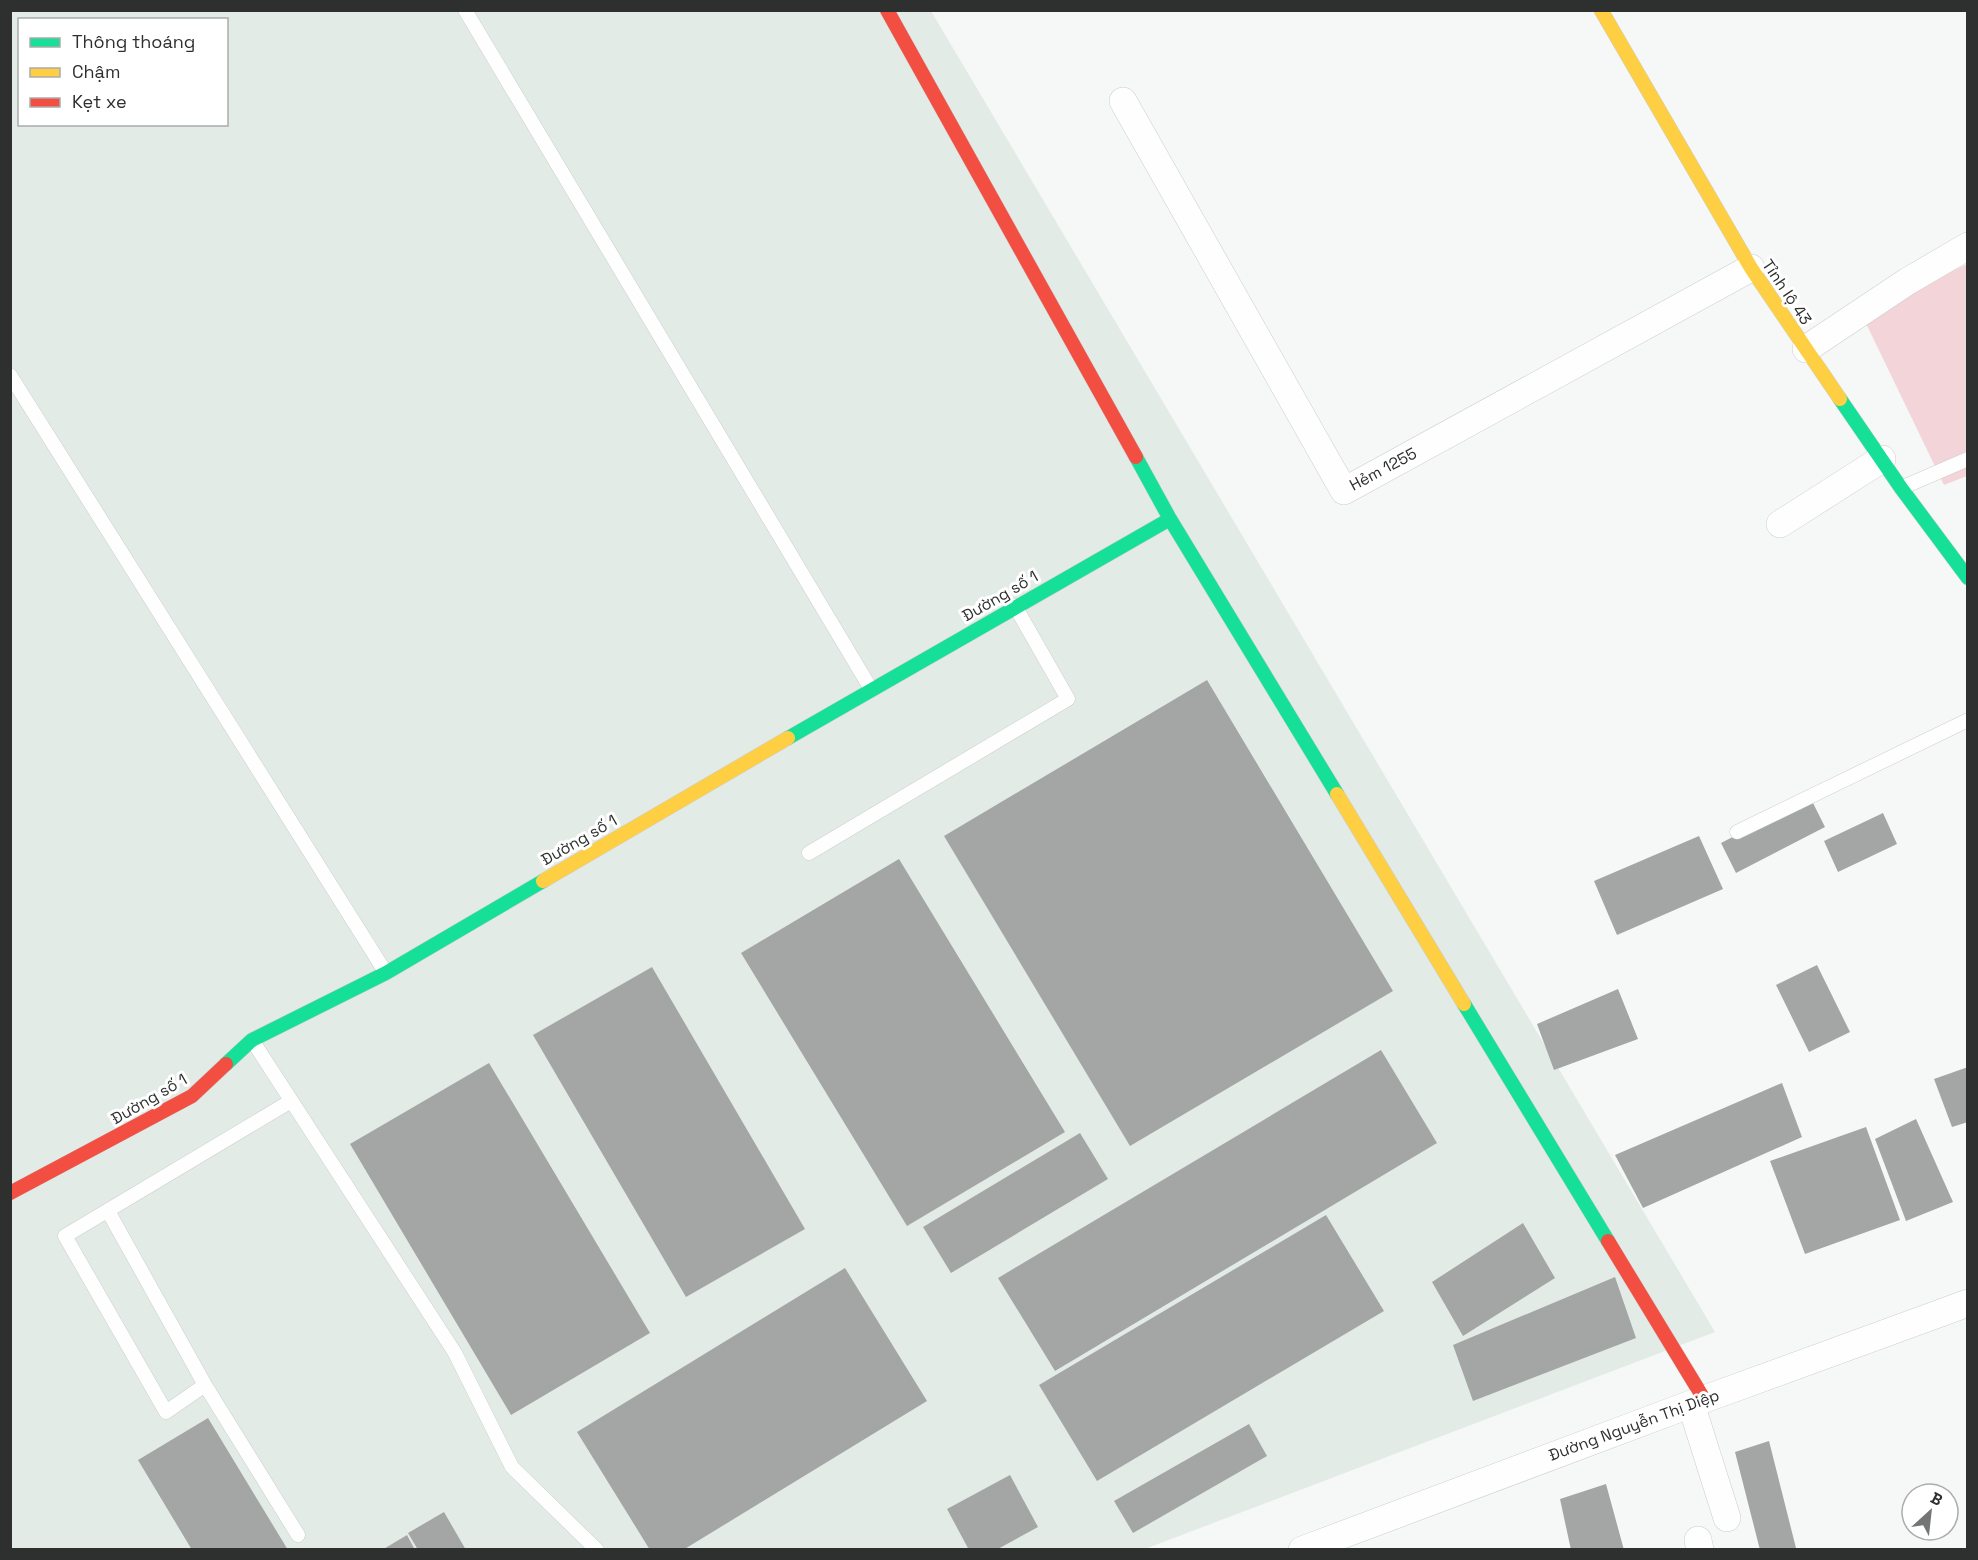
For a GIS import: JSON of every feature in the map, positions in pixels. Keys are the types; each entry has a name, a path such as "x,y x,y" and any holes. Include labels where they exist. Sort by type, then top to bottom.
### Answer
{"street":[{"path":"887,10 1170,519 1697,1401 1727,1518"},
{"name":"Tỉnh lộ 43","path":"1601,10 1751,268 1901,488 1968,578"},
{"name":"Hẻm 1255","path":"1122,101 1344,491 1751,268"},
{"path":"1806,349 1908,280 1968,246"},
{"path":"1780,524 1882,459"},
{"name":"Đường số 1","path":"10,1193 192,1096 252,1040 386,973 871,688 1170,519"},
{"name":"Đường Nguyễn Thị Diệp","path":"1302,1550 1340,1543 1697,1401 1968,1304"}],"lane":[{"path":"465,10 871,688"},
{"path":"10,375 386,973"},
{"path":"1901,488 1968,459"},
{"path":"809,854 1068,699 1015,606"},
{"path":"1737,832 1968,720"},
{"path":"252,1040 455,1353 512,1467 597,1550"},
{"path":"205,1385 166,1412 65,1236 291,1101"},
{"path":"108,1210 205,1385 298,1534"}],"shaded area":[{"path":"11,11 931,11 1715,1332 1145,1549 11,1550"},
{"path":"1967,264 1967,476 1944,485 1861,313"}],"building":[{"path":"1207,680 1393,991 1130,1146 944,836"},
{"path":"1810,797 1825,827 1736,873 1721,843"},
{"path":"1883,813 1897,844 1838,872 1824,841"},
{"path":"1699,836 1723,889 1617,935 1594,881"},
{"path":"899,859 1065,1132 907,1226 741,953"},
{"path":"1817,965 1850,1032 1809,1052 1776,985"},
{"path":"652,967 805,1229 686,1297 533,1035"},
{"path":"1618,989 1638,1039 1554,1070 1537,1024"},
{"path":"1381,1050 1437,1143 1055,1371 998,1278"},
{"path":"489,1063 650,1333 511,1415 350,1144"},
{"path":"1968,1067 1968,1122 1952,1127 1934,1079"},
{"path":"1782,1083 1802,1137 1643,1208 1615,1155"},
{"path":"1916,1119 1953,1202 1906,1221 1875,1139"},
{"path":"1866,1127 1900,1220 1805,1254 1770,1161"},
{"path":"1080,1133 1108,1179 951,1273 923,1227"},
{"path":"1326,1215 1384,1311 1097,1481 1039,1385"},
{"path":"1523,1223 1555,1278 1463,1336 1432,1282"},
{"path":"845,1268 927,1401 683,1550 650,1550 577,1432"},
{"path":"1615,1277 1636,1338 1473,1401 1453,1345"},
{"path":"208,1418 288,1550 192,1550 138,1460"},
{"path":"1249,1424 1267,1456 1133,1533 1114,1501"},
{"path":"1769,1441 1796,1548 1790,1550 1760,1550 1735,1452"},
{"path":"1010,1475 1038,1527 996,1550 969,1550 947,1509"},
{"path":"1606,1484 1624,1550 1571,1550 1560,1499"},
{"path":"444,1512 466,1550 418,1550 408,1533"},
{"path":"407,1535 415,1550 382,1550"}],"traffic: fast":[{"path":"1840,399 1901,488 1968,578"},
{"path":"1136,457 1170,519 1337,794"},
{"path":"788,738 1170,519"},
{"path":"226,1064 252,1040 386,973 543,881"},
{"path":"1464,1004 1608,1241"}],"traffic: slow":[{"path":"1601,10 1751,268 1840,399"},
{"path":"543,881 788,738"},
{"path":"1337,794 1464,1004"}],"traffic: jam":[{"path":"887,10 1136,457"},
{"path":"10,1193 192,1096 226,1064"},
{"path":"1608,1241 1704,1399"}]}
